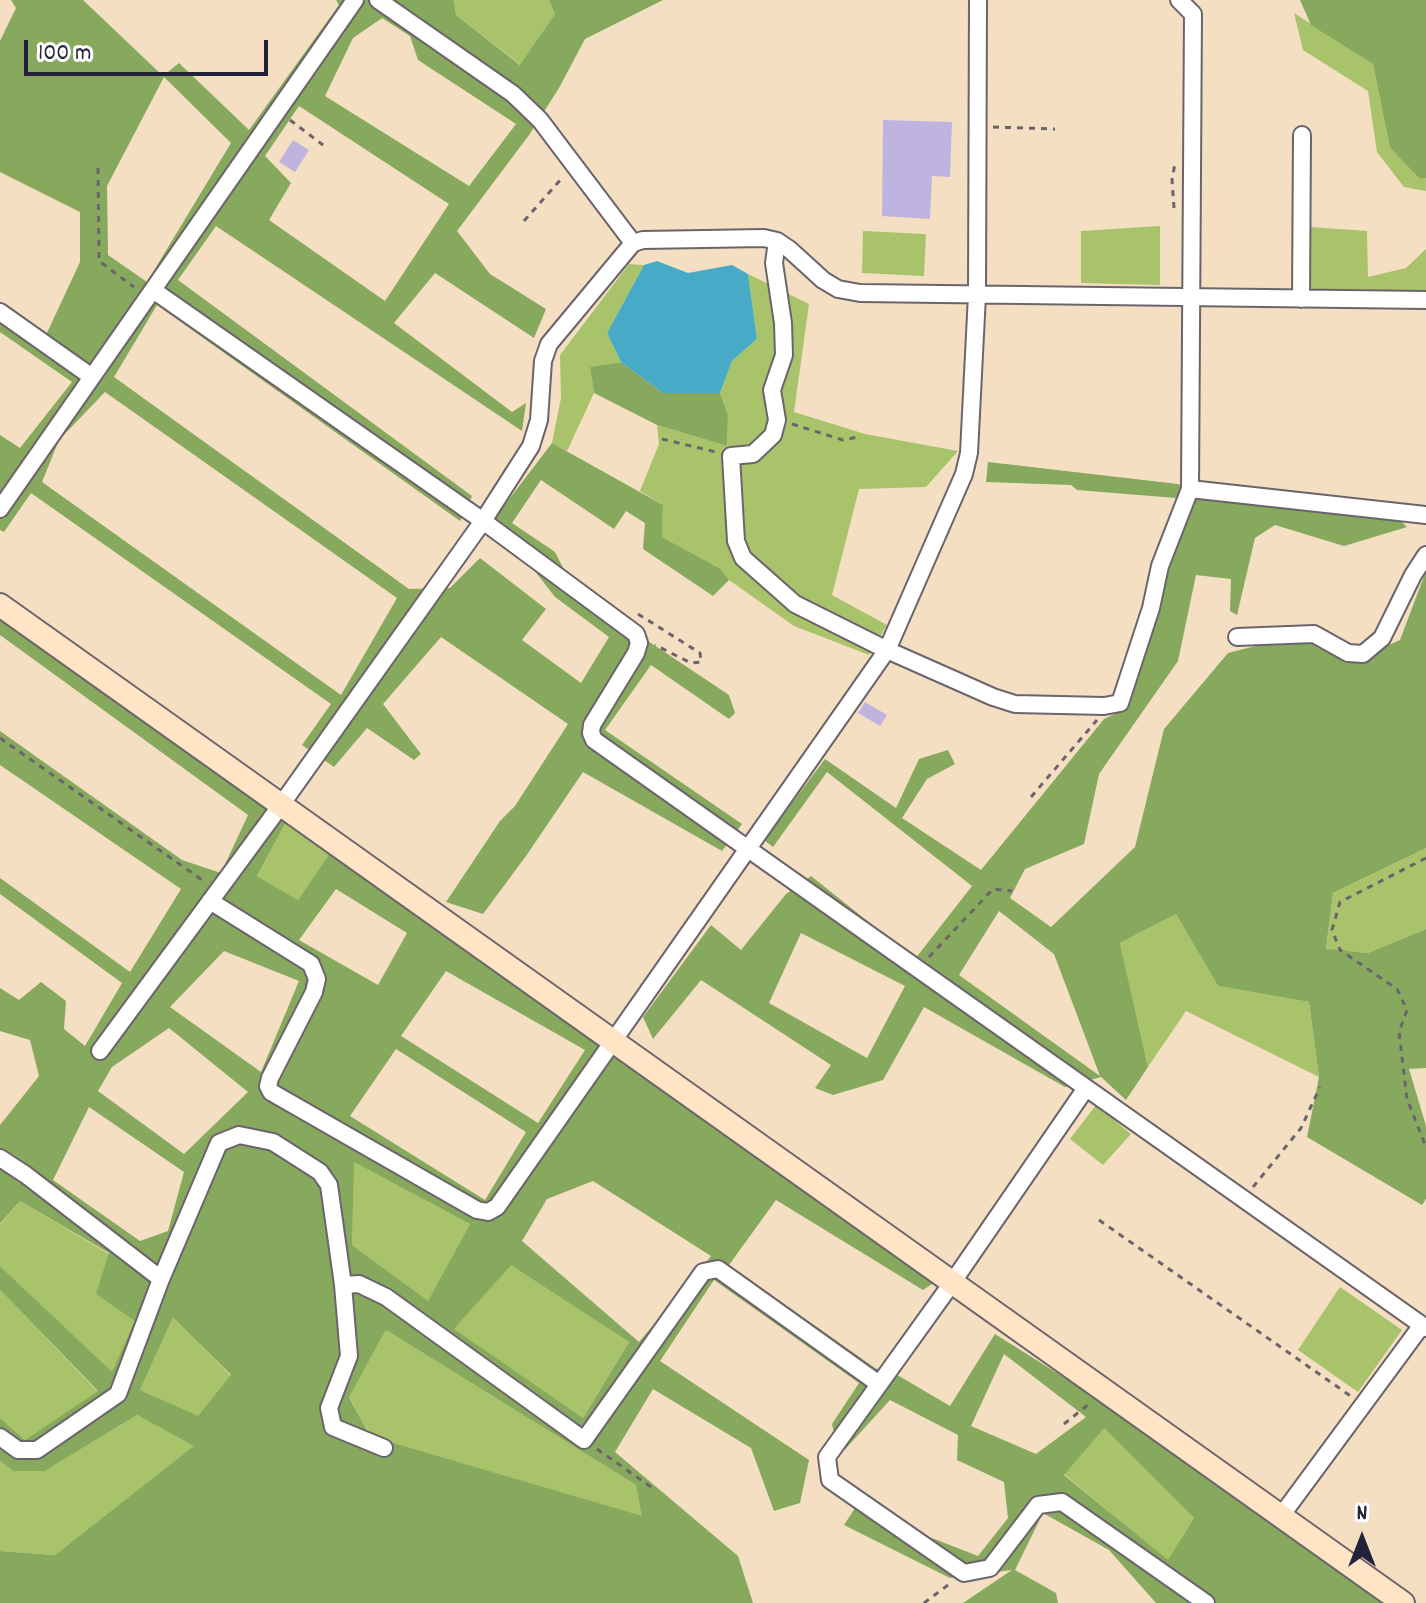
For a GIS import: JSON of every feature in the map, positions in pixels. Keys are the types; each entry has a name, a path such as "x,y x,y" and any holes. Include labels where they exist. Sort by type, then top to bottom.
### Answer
{"street":[{"path":"0,509 355,0"},
{"path":"378,0 513,94 540,120 633,243"},
{"path":"214,896 311,964 317,979 314,992 270,1078 268,1086 271,1092 477,1210 488,1212 497,1207 887,650 964,474 969,453 977,295 978,0"},
{"path":"777,241 774,263 783,323 784,355 772,390 777,420 773,435 753,454 731,456 736,541 743,558 795,604 887,650 993,697 1015,704 1104,706 1120,703 1151,608 1160,566 1190,489 1193,14 1179,0"},
{"path":"1301,299 1302,135"},
{"path":"100,1051 281,805 483,521 531,446 539,420 543,361 549,344 633,243 643,240 764,238 777,241 838,289 860,293 1426,300"},
{"path":"153,290 483,521 636,634 639,643 636,653 592,725 594,740 1424,1327 1281,1516"},
{"path":"0,312 92,377"},
{"path":"1190,489 1426,515"},
{"path":"1237,637 1314,634 1348,653 1363,654 1382,638 1426,555"},
{"path":"0,605 1403,1603"},
{"path":"1086,1088 827,1457 830,1480 964,1573 990,1568 1038,1505 1062,1502 1206,1603"},
{"path":"0,1437 18,1450 37,1450 118,1394 161,1279 219,1143 239,1135 273,1142 320,1172 329,1185 349,1356 329,1408 333,1427 384,1448"},
{"path":"0,1158 161,1279"},
{"path":"343,1285 359,1284 386,1297 584,1440 703,1272 718,1269 879,1384"}],"path":[{"path":"278,111 323,145"},
{"path":"977,127 1055,129"},
{"path":"524,221 574,166"},
{"path":"98,168 99,261 138,290 153,290"},
{"path":"777,420 843,440 858,437"},
{"path":"662,439 731,456"},
{"path":"1031,797 1096,723 1104,706"},
{"path":"0,738 214,896"},
{"path":"1426,858 1340,902 1332,930 1340,950 1397,989 1407,1010 1399,1032 1407,1099 1426,1147"},
{"path":"919,969 993,889 1012,891"},
{"path":"1243,1199 1301,1128 1320,1087"},
{"path":"1099,1220 1363,1405"},
{"path":"1064,1424 1104,1391"},
{"path":"584,1440 651,1487"},
{"path":"924,1603 964,1573"}],"green space":[{"path":"11,0 83,0 163,76 179,63 249,130 339,5 336,0 454,0 456,15 520,65 555,14 549,0 663,0 585,39 529,135 457,231 490,274 546,309 534,338 435,273 394,323 512,412 526,403 522,431 216,226 178,280 472,496 460,521 157,305 114,377 409,589 450,588 480,558 546,609 522,640 581,683 609,637 555,597 494,519 552,443 663,505 662,537 721,569 729,580 713,596 643,549 645,523 626,511 614,529 541,480 512,523 555,552 576,593 729,695 735,713 729,719 651,665 605,730 742,824 722,851 583,772 483,914 446,902 500,821 515,806 568,724 441,637 383,704 421,754 414,760 367,728 334,767 302,745 331,704 31,493 4,532 0,530 0,435 20,448 72,382 0,332 0,303 46,335 80,262 80,212 0,172 0,41 16,8","holes":["382,18 410,36 418,60 516,124 469,186 325,96 353,38","164,77 231,143 147,282 108,255 107,186","299,106 449,204 385,301 269,220 291,183 265,156","105,392 397,598 341,695 42,482 59,440"]},
{"path":"454,0 549,0 555,14 521,65 456,15"},
{"path":"1300,0 1426,0 1426,178 1420,179 1390,148 1373,64 1311,25"},
{"path":"1294,13 1373,64 1390,148 1420,179 1426,178 1426,191 1404,187 1377,152 1368,91 1303,50"},
{"path":"1160,226 1160,285 1081,283 1081,231"},
{"path":"1310,227 1367,231 1368,277 1406,268 1426,249 1426,294 1311,292"},
{"path":"863,231 926,234 924,276 862,273"},
{"path":"629,264 644,265 607,333 621,362 590,367 594,393 567,451 552,443 561,398 560,355"},
{"path":"748,274 809,304 794,412 865,434 958,451 926,487 859,489 832,595 887,625 869,655 794,626 729,580 721,569 662,537 663,505 640,491 659,444 657,425 727,446 728,415 720,393 732,361 757,339"},
{"path":"621,362 663,393 720,393 728,415 727,446 657,425 594,393 590,367"},
{"path":"988,462 1178,484 1195,495 1397,517 1407,527 1344,546 1275,525 1255,538 1237,615 1230,611 1231,579 1196,575 1178,661 1099,774 1084,844 1025,869 1010,898 1051,927 1135,847 1164,729 1228,653 1303,634 1357,659 1400,640 1426,571 1426,848 1333,893 1326,949 1368,953 1426,929 1426,1068 1409,1069 1426,1126 1426,1199 1422,1205 1307,1137 1319,1077 1309,1002 1218,986 1176,914 1120,943 1148,1067 1126,1100 1101,1077 1065,1087 924,1007 883,1080 833,1095 815,1088 831,1065 701,980 653,1039 643,1017 711,925 741,950 786,894 811,876 915,959 972,886 827,772 773,847 764,840 825,759 896,808 919,759 948,750 955,764 927,779 902,818 981,870 1104,719 1127,708 1186,514 1176,498 1077,490 1071,485 986,482","holes":["999,911 1054,954 1100,1076 959,975","801,933 905,986 867,1058 769,1003"]},
{"path":"0,610 286,822 257,876 298,900 329,854 935,1282 923,1290 776,1200 729,1265 875,1368 899,1376 950,1406 995,1334 1119,1412 1386,1603 1156,1603 1109,1550 1043,1513 1015,1570 1056,1593 1058,1603 963,1603 1012,1570 950,1578 844,1525 855,1508 978,1556 1008,1518 1004,1482 957,1460 958,1435 890,1400 839,1456 832,1424 859,1383 714,1280 660,1361 809,1460 800,1503 774,1511 751,1448 653,1389 615,1452 738,1556 753,1603 0,1603 0,1551 55,1555 194,1446 137,1415 45,1471 13,1471 0,1461 0,1418 25,1440 98,1391 0,1290 0,1266 112,1372 135,1321 96,1294 109,1253 20,1201 0,1224 0,1125 39,1076 30,1040 0,1031 0,988 19,1000 41,982 66,1001 64,1029 85,1046 122,983 0,894 0,878 130,972 181,889 0,765 0,731 182,860 221,873 248,815 0,635","holes":["336,889 407,933 378,985 299,940","224,951 299,981 261,1072 170,1007","446,971 585,1050 538,1123 401,1036","169,1028 248,1092 184,1154 98,1091 112,1067","396,1049 526,1132 485,1200 350,1116","89,1107 184,1172 168,1231 140,1241 53,1180","354,1162 470,1224 428,1301 352,1245","593,1181 711,1256 639,1342 522,1241 547,1199","511,1265 629,1342 583,1418 454,1329","173,1317 231,1375 198,1416 140,1390","386,1330 636,1485 642,1516 370,1436 349,1397","1004,1354 1086,1417 1036,1454 971,1426","1104,1428 1194,1518 1168,1560 1064,1475"]},
{"path":"286,822 329,854 298,900 257,876"},
{"path":"1426,848 1426,929 1368,953 1326,950 1333,893"},
{"path":"1176,914 1218,986 1309,1002 1319,1077 1186,1011 1148,1067 1120,943"},
{"path":"1096,1105 1131,1134 1103,1165 1070,1139"},
{"path":"353,1161 470,1224 428,1302 352,1245"},
{"path":"20,1201 109,1254 136,1320 112,1373 0,1266 0,1225"},
{"path":"511,1264 629,1342 583,1418 453,1330"},
{"path":"1340,1287 1402,1330 1358,1392 1298,1350"},
{"path":"0,1290 98,1392 25,1440 0,1418"},
{"path":"173,1316 231,1376 198,1417 140,1390"},
{"path":"386,1330 636,1485 643,1517 370,1436 349,1396"},
{"path":"137,1415 195,1446 55,1555 0,1551 0,1461 13,1471 45,1471"},
{"path":"1103,1427 1194,1518 1168,1561 1064,1474"}],"water":[{"path":"657,261 688,273 732,265 748,274 757,339 732,361 720,393 663,393 621,362 607,333 644,265"}],"building":[{"path":"883,120 952,122 950,177 932,176 930,219 882,216"},
{"path":"293,140 309,150 295,172 279,162"},
{"path":"865,702 887,715 880,726 858,713"}]}
